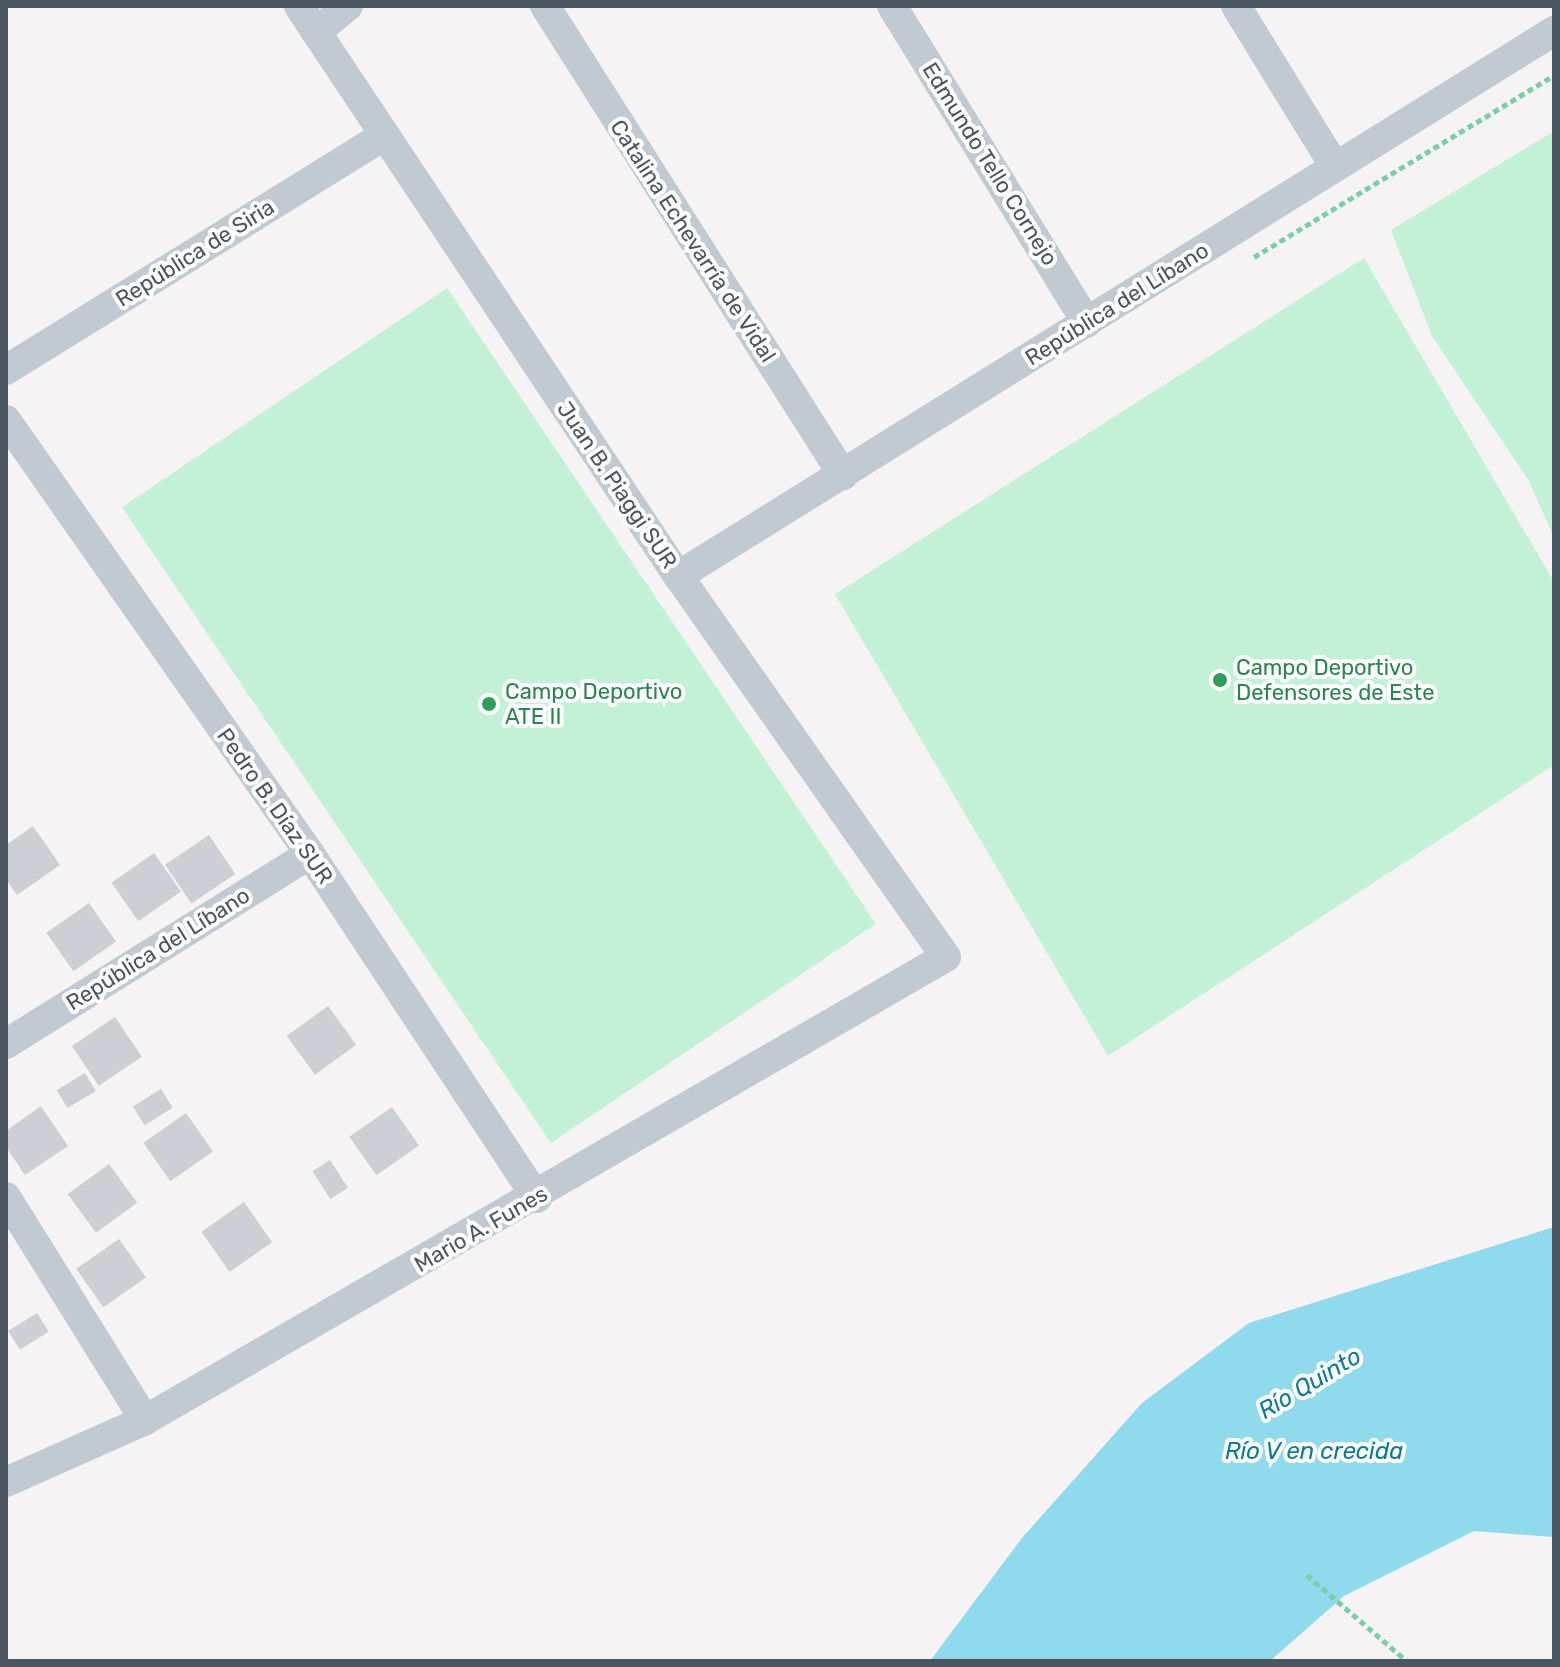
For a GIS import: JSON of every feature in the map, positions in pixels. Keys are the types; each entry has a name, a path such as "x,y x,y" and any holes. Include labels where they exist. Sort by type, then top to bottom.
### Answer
{"street":[{"name":"Juan B. Piaggi SUR","path":"299,6 678,576 946,957"},
{"path":"316,32 348,6"},
{"name":"Catalina Echevarría de Vidal","path":"545,6 843,475"},
{"name":"Edmundo Tello Cornejo","path":"892,6 1087,323"},
{"path":"1236,6 1335,167"},
{"name":"República del Líbano","path":"678,576 1554,31"},
{"name":"República de Siria","path":"6,370 383,136"},
{"name":"Pedro B. Díaz SUR","path":"6,420 310,854 537,1198"},
{"name":"República del Líbano","path":"6,1044 310,854"},
{"name":"Mario A. Funes","path":"6,1482 145,1420 537,1198 946,957"},
{"path":"6,1197 145,1420"}],"path":[{"path":"1307,1575 1407,1661"}],"green space":[{"path":"1554,131 1554,538 1529,481 1432,336 1391,230"},
{"name":"Campo Deportivo Defensores de Este","path":"1364,258 1554,582 1554,765 1108,1056 835,594"},
{"name":"Campo Deportivo ATE II","path":"447,288 876,924 551,1143 122,507"}],"water":[{"name":"Río V en crecida","path":"1554,1227 1554,1537 1474,1531 1344,1596 1270,1661 930,1661 1022,1538 1142,1403 1249,1323"}],"building":[{"path":"33,826 60,865 17,895 6,879 6,845"},
{"path":"209,835 235,874 191,904 165,865"},
{"path":"154,853 181,892 138,921 111,883"},
{"path":"89,903 116,942 73,971 46,933"},
{"path":"328,1006 356,1045 315,1075 287,1036"},
{"path":"115,1017 142,1057 99,1086 72,1046"},
{"path":"85,1073 96,1091 68,1108 57,1090"},
{"path":"161,1089 173,1108 145,1125 133,1106"},
{"path":"41,1106 68,1146 25,1175 6,1147 6,1131"},
{"path":"392,1107 419,1146 376,1175 349,1137"},
{"path":"186,1113 213,1152 170,1181 143,1143"},
{"path":"330,1160 348,1188 330,1199 312,1171"},
{"path":"109,1164 137,1203 96,1233 68,1194"},
{"path":"244,1202 272,1242 230,1272 201,1232"},
{"path":"119,1239 146,1278 103,1307 76,1269"},
{"path":"37,1313 49,1332 20,1350 8,1331"}],"place":[{"name":"Campo Deportivo Defensores de Este","path":"1220,680"},
{"name":"Campo Deportivo ATE II","path":"489,704"}],"water label":[{"name":"Río Quinto","path":"1310,1384"}]}
